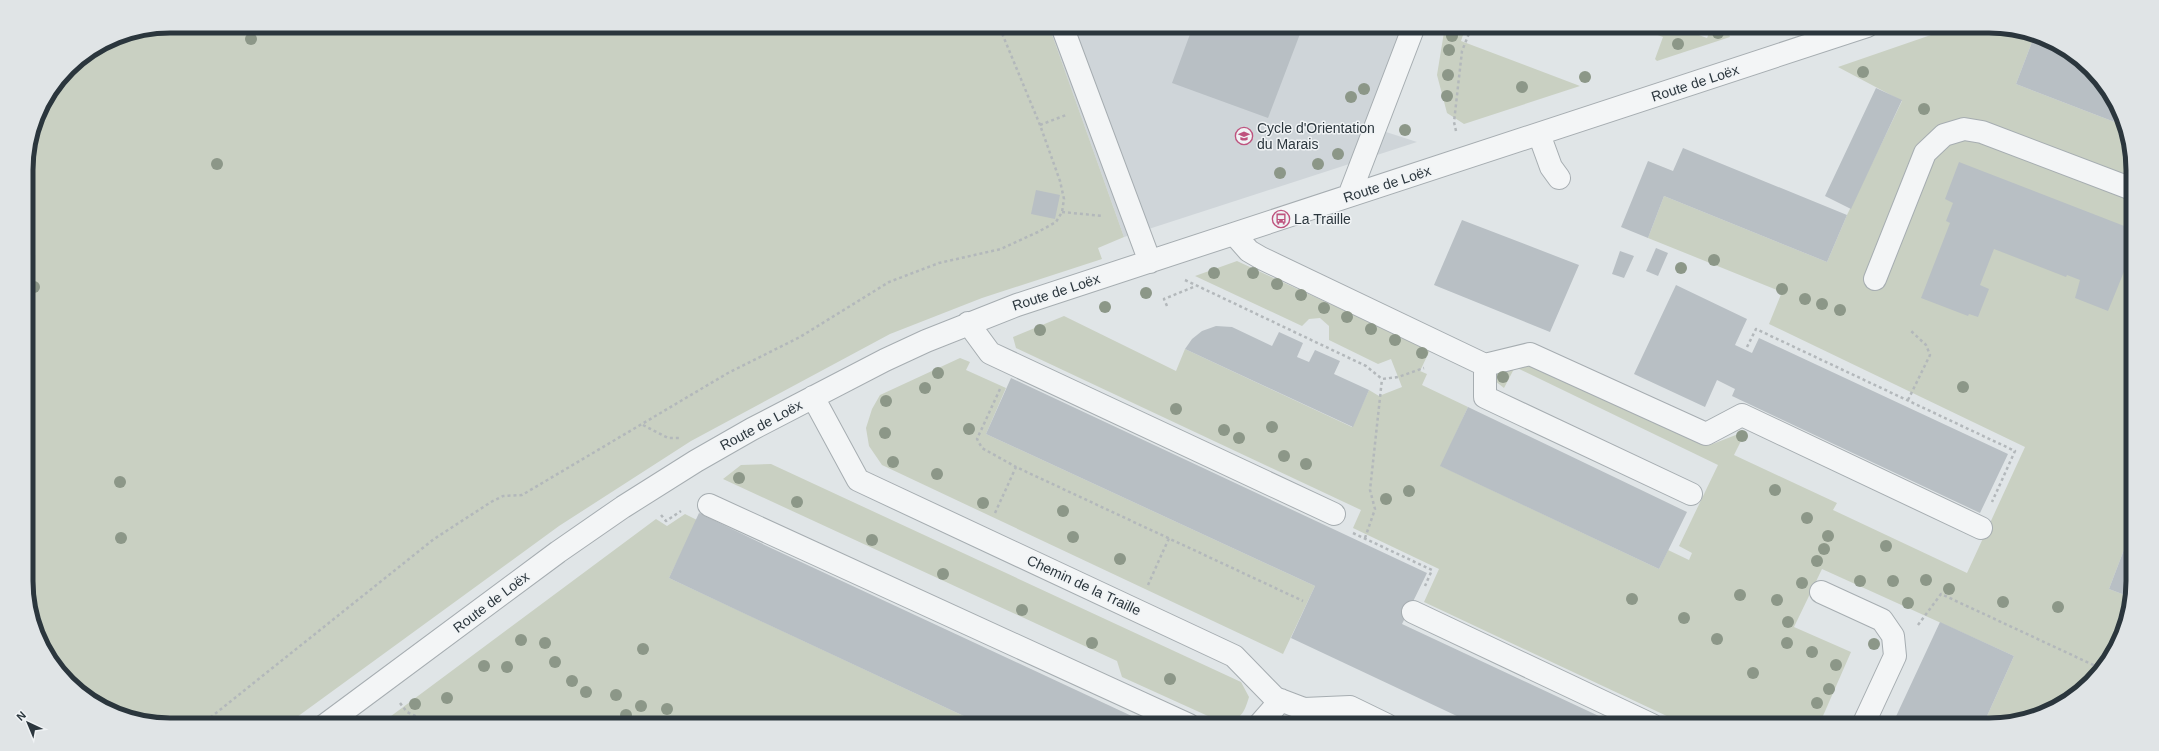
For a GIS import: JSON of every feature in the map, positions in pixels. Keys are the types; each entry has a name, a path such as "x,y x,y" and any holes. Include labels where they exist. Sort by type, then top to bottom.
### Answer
{"street":[{"path":"1065,33 1150,262"},
{"path":"1349,196 1411,33"},
{"name":"Route de Loëx","path":"334,718 552,556 623,507 696,461 752,429 926,341 968,323 1017,305 1846,33"},
{"path":"1875,280 1925,152 1944,135 1964,129 1982,132 2126,188"},
{"path":"1540,134 1551,168 1559,178"},
{"path":"1234,234 1249,251 1261,258 1485,364 1530,354 1706,434 1742,414 1981,528"},
{"path":"968,323 990,354 1340,522"},
{"path":"1485,364 1485,397 1691,494"},
{"name":"Chemin de la Traille","path":"813,397 858,480 1234,656 1275,698 1304,709 1350,707 1373,718"},
{"path":"709,505 1174,718"},
{"path":"1821,592 1882,620 1893,636 1894,656 1866,718"},
{"path":"1413,612 1637,718"},
{"path":"1265,718 1281,700"}],"path":[{"path":"210,718 434,539 491,502 503,496 522,494 642,425 728,373 800,337 889,282 939,263 1001,249 1056,222 1062,212 1064,199 1060,181 1040,125 1002,33"},
{"path":"1457,136 1454,122 1462,51 1469,33"},
{"path":"1062,212 1124,219 1133,217"},
{"path":"1183,279 1366,366 1382,379 1398,377 1429,366 1440,343"},
{"path":"1167,306 1164,299 1197,286"},
{"path":"1747,347 1756,329 2015,450 1981,528"},
{"path":"1908,400 1930,355 1926,345 1910,330"},
{"path":"1365,538 1375,509 1370,490 1382,379"},
{"path":"997,396 977,439 982,448 1016,467 1303,601"},
{"path":"642,425 668,438 678,438 682,442"},
{"path":"983,538 1016,467"},
{"path":"659,511 666,522 678,513"},
{"path":"1340,522 1365,538 1432,570 1413,612"},
{"path":"1136,610 1169,538"},
{"path":"1894,656 1940,594 2096,666"},
{"path":"398,701 407,712 420,718"}],"shaded area":[{"path":"170,33 1051,33 1124,237 1098,248 1102,259 982,298 890,334 691,441 559,526 296,718 152,717 118,708 101,700 80,684 56,657 47,642 40,625 36,608 33,581 33,161 40,126 47,109 51,101 67,80 87,61 101,51 118,43 152,34"},
{"name":"Cycle d'Orientation du Marais","path":"1051,33 1420,33 1383,131 1417,142 1124,237"},
{"path":"1444,33 1464,33 1461,41 1580,86 1464,124 1447,113 1437,75"},
{"path":"1652,33 1693,33 1707,38 1709,33 1729,33 1730,37 1657,61 1655,59 1663,37"},
{"path":"1937,33 2007,34 2033,41 2016,84 2118,123 2119,126 2125,152 2126,170 2126,544 2109,589 2125,595 2125,599 2116,633 2112,642 2092,671 2079,684 2058,700 2033,711 1998,718 1986,718 2014,656 1822,569 1794,627 1851,652 1822,718 1671,718 1424,602 1439,569 1353,528 1361,510 1016,348 1013,337 1064,316 1176,371 1185,349 1352,427 1369,390 1379,396 1402,387 1391,359 1378,364 1329,340 1329,326 1320,318 1309,319 1302,326 1195,276 1237,261 1430,350 1420,371 1427,374 1422,385 1468,407 1441,466 1659,569 1668,550 1689,560 1692,553 1679,546 1718,465 1515,367 1504,388 1495,381 1496,373 1510,365 1529,364 1710,445 1746,431 1734,455 1837,503 1833,510 1967,573 2025,447 1769,324 1782,292 1648,238 1664,196 1827,262 1847,215 1902,101 1838,67"},
{"path":"960,358 970,362 966,370 1006,388 986,434 1315,586 1283,654 882,465 869,446 866,428 872,409 880,395"},
{"path":"771,464 1241,682 1249,697 1245,709 1237,718 1212,718 1122,677 1117,661 723,479 741,465"},
{"path":"685,514 697,520 669,578 968,718 440,718 436,716 435,718 388,718 656,519 667,526"}],"building":[{"path":"1190,33 1300,33 1268,118 1172,83"},
{"path":"2032,42 2059,52 2086,73 2098,87 2112,109 2118,123 2016,84"},
{"path":"1876,88 1902,100 1851,209 1825,196"},
{"path":"1683,148 1847,215 1827,262 1664,196 1648,238 1621,227 1648,161 1673,171"},
{"path":"1959,162 2126,227 2126,267 2108,311 2075,298 2080,280 2067,275 2066,277 1994,249 1980,285 1989,289 1978,317 1969,314 1968,316 1921,298 1950,223 1946,221 1953,203 1945,199"},
{"path":"1036,190 1060,195 1055,219 1031,214"},
{"path":"1462,220 1579,265 1550,332 1434,285"},
{"path":"1656,248 1668,253 1658,276 1646,271"},
{"path":"1620,251 1634,256 1624,278 1612,274"},
{"path":"1676,285 1747,319 1735,345 1752,353 1759,338 2008,454 1980,513 1732,396 1735,389 1717,380 1705,407 1634,374"},
{"path":"1216,326 1232,327 1272,346 1279,332 1303,343 1297,357 1309,362 1315,350 1340,361 1334,374 1369,390 1353,427 1185,349 1192,339 1202,331"},
{"path":"1011,378 1427,573 1402,624 1603,718 1461,718 1291,638 1315,586 986,434"},
{"path":"1468,407 1687,512 1659,569 1440,466"},
{"path":"699,513 1136,718 968,718 669,578"},
{"path":"2126,544 2125,595 2109,589"},
{"path":"1940,622 2014,656 1986,718 1895,718"}],"place":[{"name":"Cycle d'Orientation du Marais","path":"1244,136"},
{"name":"La Traille","path":"1281,219"}]}
